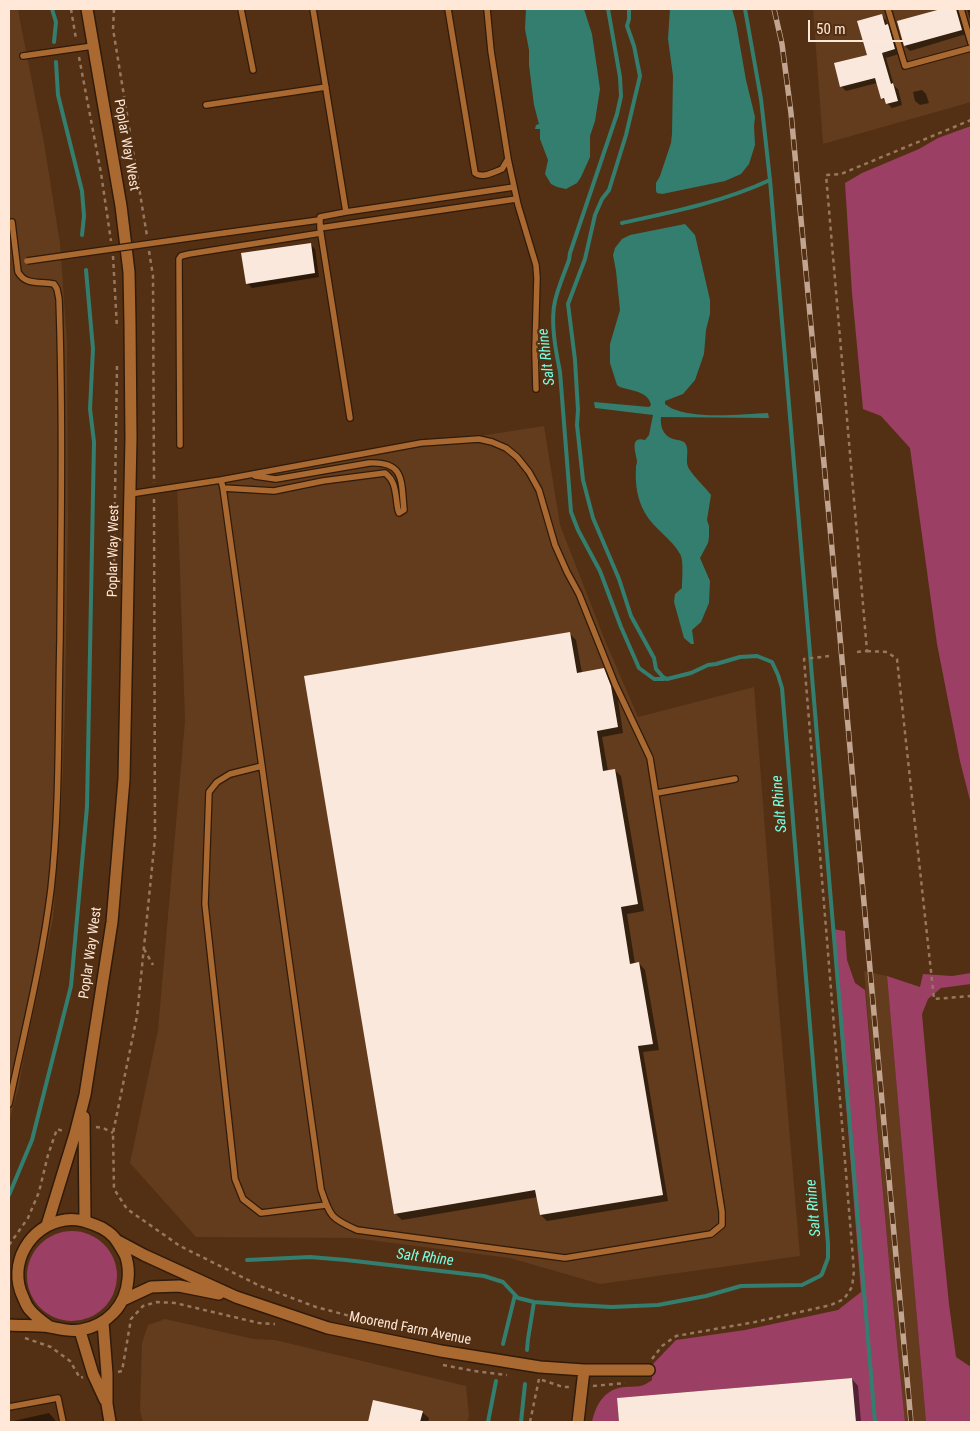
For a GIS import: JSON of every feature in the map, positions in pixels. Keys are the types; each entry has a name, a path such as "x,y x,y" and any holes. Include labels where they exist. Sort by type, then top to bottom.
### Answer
{"street":[{"name":"Poplar Way West","path":"47,1225 85,1095 112,922 124,780 130,494 129,272 121,206 87,9"},
{"name":"Poplar Way West","path":"85,1095 85,1220"},
{"path":"9,1325 80,1331 103,1322 112,1316 123,1300 127,1289 129,1270 126,1257 116,1240 103,1228 85,1220 66,1220 47,1225 36,1232 13,1267 18,1288 29,1309 50,1327"},
{"name":"Moorend Farm Avenue","path":"116,1240 144,1255 236,1297 328,1328 502,1362 540,1367 584,1370 649,1370"},
{"name":"Moorend Farm Avenue","path":"123,1300 151,1287 179,1286 236,1297"},
{"path":"103,1322 107,1374 106,1404"},
{"path":"80,1331 93,1374 106,1404 110,1422"},
{"path":"578,1422 584,1370"}],"lane":[{"path":"241,9 253,70"},
{"path":"313,9 346,212"},
{"path":"448,9 475,173 478,176 483,176 502,169 508,159"},
{"path":"487,9 491,51 508,159 516,199 536,265 536,389"},
{"path":"888,9 905,66 971,48"},
{"path":"960,9 971,43"},
{"path":"23,56 93,46"},
{"path":"206,105 326,87"},
{"path":"17,262 319,220 320,217 346,212 514,187"},
{"path":"180,444 179,260 181,256 516,199"},
{"path":"319,220 350,418"},
{"path":"9,1104 44,938 57,824 62,493 62,364 59,299 54,284 28,282 20,276 12,222"},
{"path":"130,494 221,480 421,443 480,439 506,448 517,457 529,472 539,490 555,545 579,594 615,684 650,758 722,1212 722,1225 711,1234 565,1258 356,1230 339,1222 329,1212 321,1189 221,480"},
{"path":"222,488 274,491 323,481 384,473 391,478 394,485 399,513 404,510 397,470 382,462 276,479 248,475"},
{"path":"262,766 230,774 216,782 209,792 205,904 235,1179 243,1199 262,1213 326,1205"},
{"path":"656,793 735,779"},
{"path":"9,1407 58,1398 63,1422"}],"path":[{"path":"71,9 102,173 111,246"},
{"path":"114,9 113,29 147,238"},
{"path":"867,651 826,175 841,174 971,120"},
{"path":"149,247 154,276 155,838 137,1016 113,1133 114,1189 127,1209 180,1246 260,1286 316,1306 402,1330"},
{"path":"112,255 117,332"},
{"path":"114,562 117,361"},
{"path":"858,652 887,652 897,658 934,999 971,996"},
{"path":"649,1370 649,1363 653,1357 662,1346 676,1336 755,1322 831,1305 844,1299 852,1286 854,1271 804,659 829,656"},
{"path":"144,948 153,965"},
{"path":"107,1374 122,1371 132,1320 143,1306 157,1302 175,1303 259,1323 274,1324"},
{"path":"21,1337 51,1347 70,1361 80,1378 93,1374"},
{"path":"435,1363 511,1376"},
{"path":"530,1422 539,1379 563,1387 628,1383"}],"shaded area":[{"path":"9,9 22,9 18,10 44,143 60,243 67,342 68,521 62,796 53,919 19,1086 9,1122"},
{"path":"813,9 971,9 971,102 823,144"},
{"path":"971,126 971,804 960,761 937,644 910,448 881,416 863,409 852,293 845,183 862,173 919,149 938,138"},
{"path":"544,426 560,525 604,638 638,717 754,687 800,1256 600,1284 510,1258 354,1238 196,1237 130,1163 158,1030 185,721 177,483"},
{"path":"832,929 845,931 847,960 855,983 865,990 905,1422 856,1422 852,1378 617,1398 619,1422 592,1422 599,1403 612,1390 642,1385 652,1380 653,1364 676,1340 745,1330 838,1310 861,1292"},
{"path":"864,971 887,976 926,1422 905,1422"},
{"path":"971,973 971,984 941,988 928,999 922,1014 949,1304 956,1357 971,1367 971,1422 926,1422 887,976 920,987 923,974 952,976"},
{"path":"63,1231 81,1231 97,1238 110,1251 117,1267 117,1285 110,1301 97,1314 81,1321 63,1321 47,1314 34,1301 27,1285 27,1267 34,1251 47,1238"},
{"path":"165,1319 254,1339 275,1340 466,1386 469,1417 467,1422 143,1422 140,1411 142,1343 148,1325"}],"water":[{"path":"526,9 584,9 592,34 600,89 595,121 590,136 590,157 577,183 566,189 551,184 545,174 548,160 540,139 540,129 535,129 536,125 539,124 534,105 529,65 529,50 525,29"},
{"path":"670,9 732,9 755,117 755,145 749,164 741,174 725,181 662,194 657,193 656,183 671,143 672,134 673,76 668,39"},
{"path":"685,224 695,235 710,300 710,314 706,330 704,354 695,380 683,394 665,401 665,404 686,413 700,415 768,413 769,418 661,417 661,424 667,436 685,443 688,467 711,495 707,520 709,526 708,543 700,558 710,581 709,603 701,622 692,630 694,644 691,644 684,638 674,602 675,594 682,588 681,557 676,548 649,519 642,508 636,486 637,461 635,442 640,439 645,440 649,435 653,415 595,408 594,402 649,407 651,405 643,394 617,385 610,363 610,344 620,310 613,255 615,248 622,239 630,235"}],"building":[{"path":"941,9 956,9 962,30 904,46 897,21"},
{"path":"882,14 885,25 888,24 895,49 882,53 898,101 886,104 884,98 881,99 875,78 840,87 834,63 867,55 857,21"},
{"path":"311,243 315,273 246,284 241,253"},
{"path":"570,632 577,673 604,668 611,686 618,727 597,731 603,771 615,769 638,904 621,907 630,964 639,962 653,1044 638,1046 663,1195 540,1215 535,1190 394,1214 304,676"},
{"path":"852,1378 856,1422 619,1422 617,1398"},
{"path":"373,1400 423,1411 420,1422 368,1422"}],"waterway":[{"path":"52,9 56,22 54,42"},
{"name":"Salt Rhine","path":"608,9 620,77 621,96 617,114 556,296 553,327 560,372 571,512 578,530 600,571 639,668 654,679 664,679"},
{"name":"Salt Rhine","path":"247,1260 310,1257 484,1276 503,1282 518,1298 534,1302 612,1307 658,1305 706,1296 741,1286 802,1285 822,1274 828,1258 782,688 778,675 772,662 757,656 740,657 708,665 691,673 667,679 663,677 656,669 654,658 631,616 619,579 593,518 583,480 577,425 575,360 568,304 585,259 595,215 602,199 609,190 626,135 640,76 634,46 627,26 629,9"},
{"path":"745,9 761,99 770,180 875,1422"},
{"path":"56,62 58,95 82,191 84,216 82,235"},
{"path":"622,223 716,200 770,180"},
{"path":"9,1195 32,1140 71,986 87,807 94,442 90,409 93,349 86,270"},
{"path":"503,1344 515,1295"},
{"path":"527,1350 534,1302"},
{"path":"488,1422 496,1381"},
{"path":"521,1422 525,1384"}],"railway":[{"path":"774,9 782,44 791,113 911,1422"}]}
